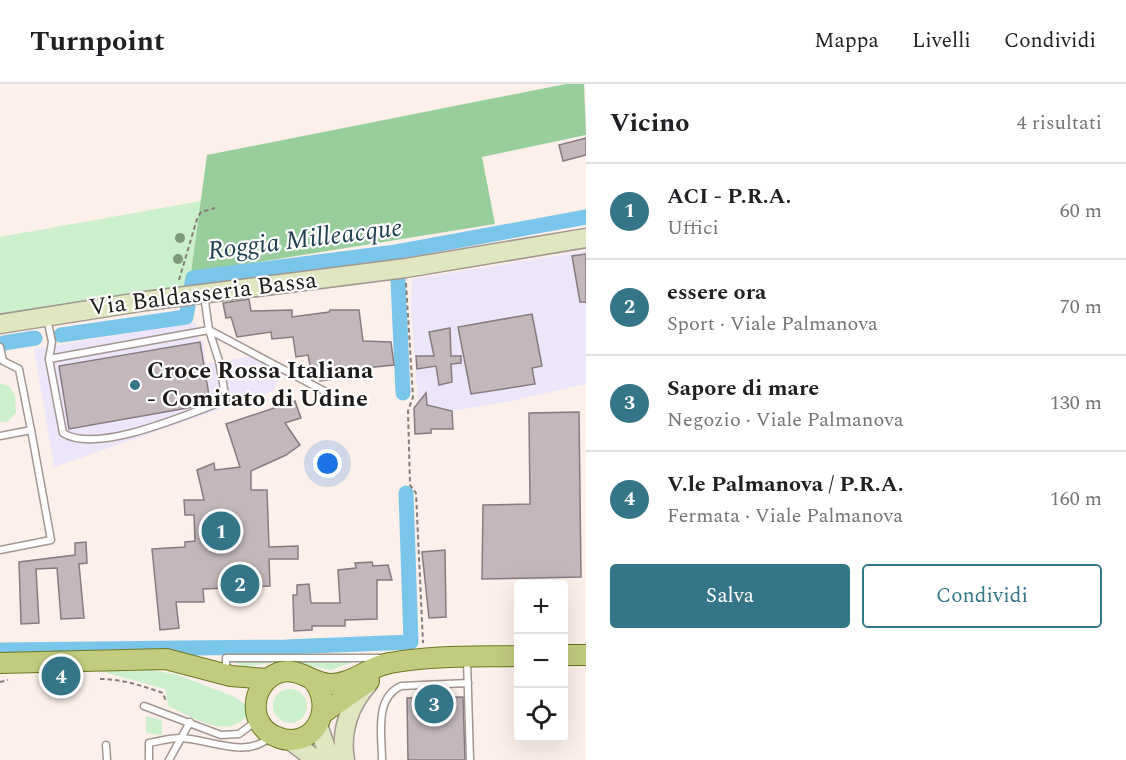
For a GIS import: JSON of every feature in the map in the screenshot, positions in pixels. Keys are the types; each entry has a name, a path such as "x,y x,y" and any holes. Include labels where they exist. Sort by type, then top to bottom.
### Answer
{"main road":[{"path":"568,655 586,655"},
{"path":"257,711 260,687 276,674 293,671 331,684 341,683 387,663 424,657 514,656"},
{"path":"166,659 234,689 281,738 303,737 320,719 373,678 424,657"},
{"path":"5,671 166,659 226,675 267,679"},
{"path":"312,679 322,694 320,719"}],"street":[{"name":"Via Baldasseria Bassa","path":"0,324 400,269 586,238"},
{"path":"345,760 344,740 349,714 373,678"},
{"path":"320,719 330,760"},
{"path":"281,738 316,760"}],"lane":[{"path":"46,316 52,342 49,359 63,434 72,439 112,438 142,430 226,400 219,361 209,330 192,296"},
{"path":"49,359 209,330 326,392"},
{"path":"0,347 1,362 20,369 51,540 0,550"},
{"path":"0,436 31,430"},
{"path":"467,657 470,760"},
{"path":"226,675 226,658 380,658 387,663"},
{"path":"382,760 382,705 393,690 401,687 468,683"},
{"path":"144,706 227,736 242,732 257,711"},
{"path":"170,760 190,722"},
{"path":"149,760 149,743 182,738 242,748 281,738"},
{"path":"106,745 107,760"}],"path":[{"path":"192,296 197,219 201,212 215,208"},
{"path":"400,269 413,397 408,411 410,485 416,493 424,657"},
{"path":"0,682 5,671"},
{"path":"100,679 134,683 164,693 166,706"}],"shaded area":[{"path":"586,251 586,384 502,403 452,411 418,403 411,307 412,279"},
{"path":"196,322 199,341 203,340 206,364 252,356 282,373 273,391 54,467 34,349"}],"green space":[{"path":"566,84 584,84 586,135 482,157 495,224 191,273 207,155"},
{"path":"201,201 189,286 0,316 0,237"},
{"path":"0,383 9,386 15,395 16,413 7,422 0,422"},
{"path":"362,659 331,670 285,661 244,667 233,661"},
{"path":"153,670 178,675 235,697 244,704 248,714 240,722 231,726 210,724 168,706 165,689 100,671"},
{"path":"290,689 302,694 307,706 302,718 290,723 278,718 273,706 278,694"},
{"path":"146,716 162,720 162,735 146,733"}],"building":[{"path":"586,138 586,155 563,161 559,145"},
{"path":"586,254 586,302 580,302 572,256"},
{"path":"249,299 251,311 292,310 292,317 330,310 359,310 363,341 391,342 394,365 365,368 365,372 357,373 357,376 320,381 319,378 313,379 308,355 296,357 293,337 272,339 271,332 237,337 231,317 226,318 223,303"},
{"path":"532,314 542,366 532,368 535,384 471,394 458,327"},
{"path":"450,328 451,356 461,356 461,363 451,364 452,382 439,385 436,366 417,369 416,356 434,356 429,332"},
{"name":"Croce Rossa Italiana - Comitato di Udine","path":"200,342 210,401 193,407 69,429 59,366"},
{"path":"426,393 427,405 452,411 453,429 431,429 431,433 415,434 414,408"},
{"path":"295,401 301,418 285,423 300,445 286,455 251,471 251,490 267,490 269,547 298,546 298,559 269,559 270,586 203,589 204,602 176,602 179,628 160,630 152,549 185,547 185,542 195,541 194,515 185,515 184,500 204,500 197,470 214,463 215,470 240,467 226,424"},
{"path":"579,412 581,577 482,579 483,505 530,504 529,413"},
{"path":"86,542 87,563 79,564 84,618 61,619 57,568 36,569 39,623 21,624 19,562 75,555 75,543"},
{"path":"445,550 446,617 429,618 422,552"},
{"path":"372,562 373,566 388,565 392,580 377,580 377,619 345,620 345,626 312,626 312,630 294,631 293,595 297,595 297,585 309,584 311,603 340,603 338,570 356,568 355,563"},
{"path":"463,697 465,760 408,760 407,698"}],"waterway":[{"name":"Roggia Milleacque","path":"61,335 186,317 193,278 396,252 586,217"},
{"path":"397,258 403,393"},
{"name":"Roggia Milleacque","path":"4,343 35,338"},
{"path":"0,650 286,647 411,642 406,493"}],"place":[{"name":"Croce Rossa Italiana - Comitato di Udine","path":"135,385"},
{"name":"ACI - P.R.A.","path":"221,531"},
{"name":"essere ora","path":"240,584"},
{"name":"V.le Palmanova / P.R.A.","path":"61,676"},
{"name":"Sapore di mare","path":"434,704"}]}
